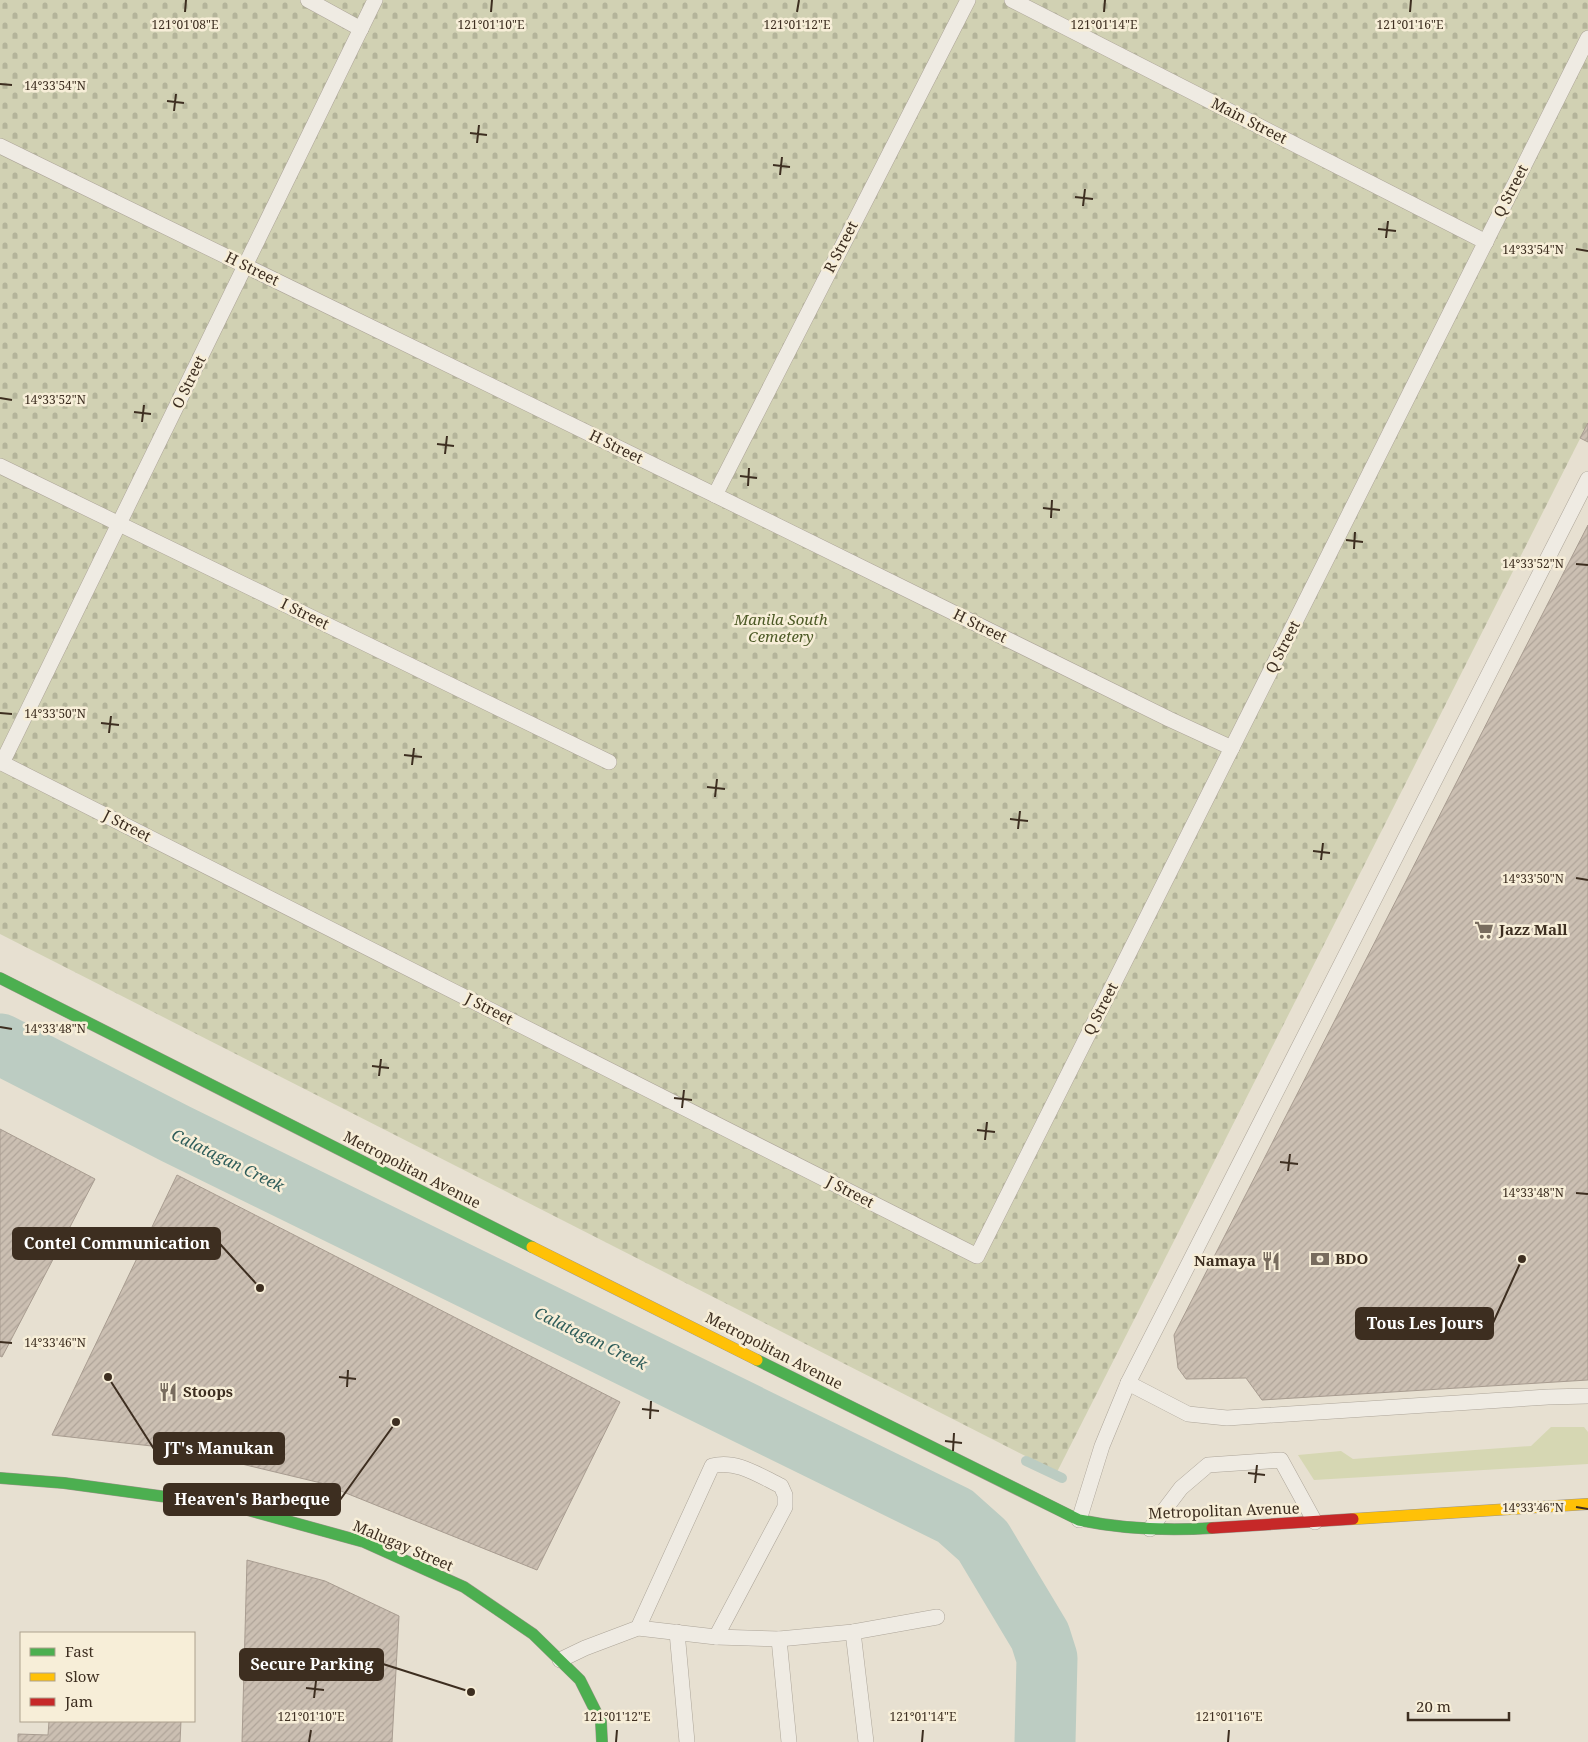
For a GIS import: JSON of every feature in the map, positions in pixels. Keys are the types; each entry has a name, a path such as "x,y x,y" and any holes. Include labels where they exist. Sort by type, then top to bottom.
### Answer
{"street":[{"name":"Metropolitan Avenue","path":"0,978 280,1121 1079,1520 1107,1526 1189,1530 1588,1504"},
{"name":"Malugay Street","path":"0,1478 64,1483 233,1506 364,1542 464,1587 533,1634 580,1680 601,1722 602,1742"}],"lane":[{"path":"308,0 361,29"},
{"name":"O Street","path":"1,762 120,524 375,0"},
{"name":"R Street","path":"715,495 968,0"},
{"name":"Main Street","path":"1012,0 1486,242"},
{"name":"Q Street","path":"977,1256 1588,38"},
{"name":"H Street","path":"0,146 1169,719 1232,748"},
{"name":"I Street","path":"0,466 609,762"},
{"path":"1079,1520 1102,1446 1128,1383 1588,479"},
{"name":"J Street","path":"1,762 977,1256"},
{"path":"1128,1383 1188,1414 1228,1418 1588,1396"},
{"path":"1150,1529 1181,1488 1208,1465 1281,1460 1315,1522"},
{"path":"638,1628 712,1466 722,1463 737,1466 781,1486 785,1496 785,1507 716,1637"},
{"path":"560,1660 585,1648 638,1628 716,1637 779,1639 853,1632 937,1617"},
{"path":"677,1632 687,1742"},
{"path":"853,1632 866,1742"},
{"path":"779,1639 788,1742"}],"green space":[{"name":"Manila South Cemetery","path":"0,0 1588,0 1588,423 1057,1472 0,934"},
{"path":"1551,1427 1584,1427 1588,1432 1588,1464 1314,1480 1298,1455 1341,1451 1353,1459 1531,1446"}],"building":[{"path":"1588,423 1588,442 1580,438"},
{"name":"Jazz Mall","path":"1588,525 1588,1380 1262,1400 1246,1378 1186,1379 1178,1368 1174,1335"},
{"path":"0,1129 95,1179 2,1357 0,1356"},
{"path":"177,1175 620,1402 537,1570 321,1483 179,1449 52,1435"},
{"path":"247,1560 325,1581 399,1616 392,1742 242,1742"},
{"path":"49,1722 181,1722 180,1742 18,1742 18,1734 48,1735"}],"waterway":[{"name":"Calatagan Creek","path":"0,1044 176,1134 955,1516 983,1541 1040,1636 1047,1658 1045,1742"},
{"path":"1026,1461 1062,1478"}],"traffic: fast":[{"path":"0,978 532,1247"},
{"path":"757,1360 1079,1520 1146,1528 1212,1528"},
{"path":"0,1478 64,1483 233,1506 364,1542 464,1587 533,1634 580,1680 601,1722 602,1742"}],"traffic: slow":[{"path":"532,1247 757,1360"},
{"path":"1353,1519 1588,1504"}],"traffic: jam":[{"path":"1212,1528 1353,1519"}],"place":[{"name":"Jazz Mall","path":"1484,930"},
{"name":"BDO","path":"1320,1259"},
{"name":"Tous Les Jours","path":"1522,1259"},
{"name":"Namaya","path":"1271,1261"},
{"name":"Contel Communication","path":"260,1288"},
{"name":"JT's Manukan","path":"108,1377"},
{"name":"Stoops","path":"168,1392"},
{"name":"Heaven's Barbeque","path":"396,1422"},
{"name":"Secure Parking","path":"471,1692"}]}
